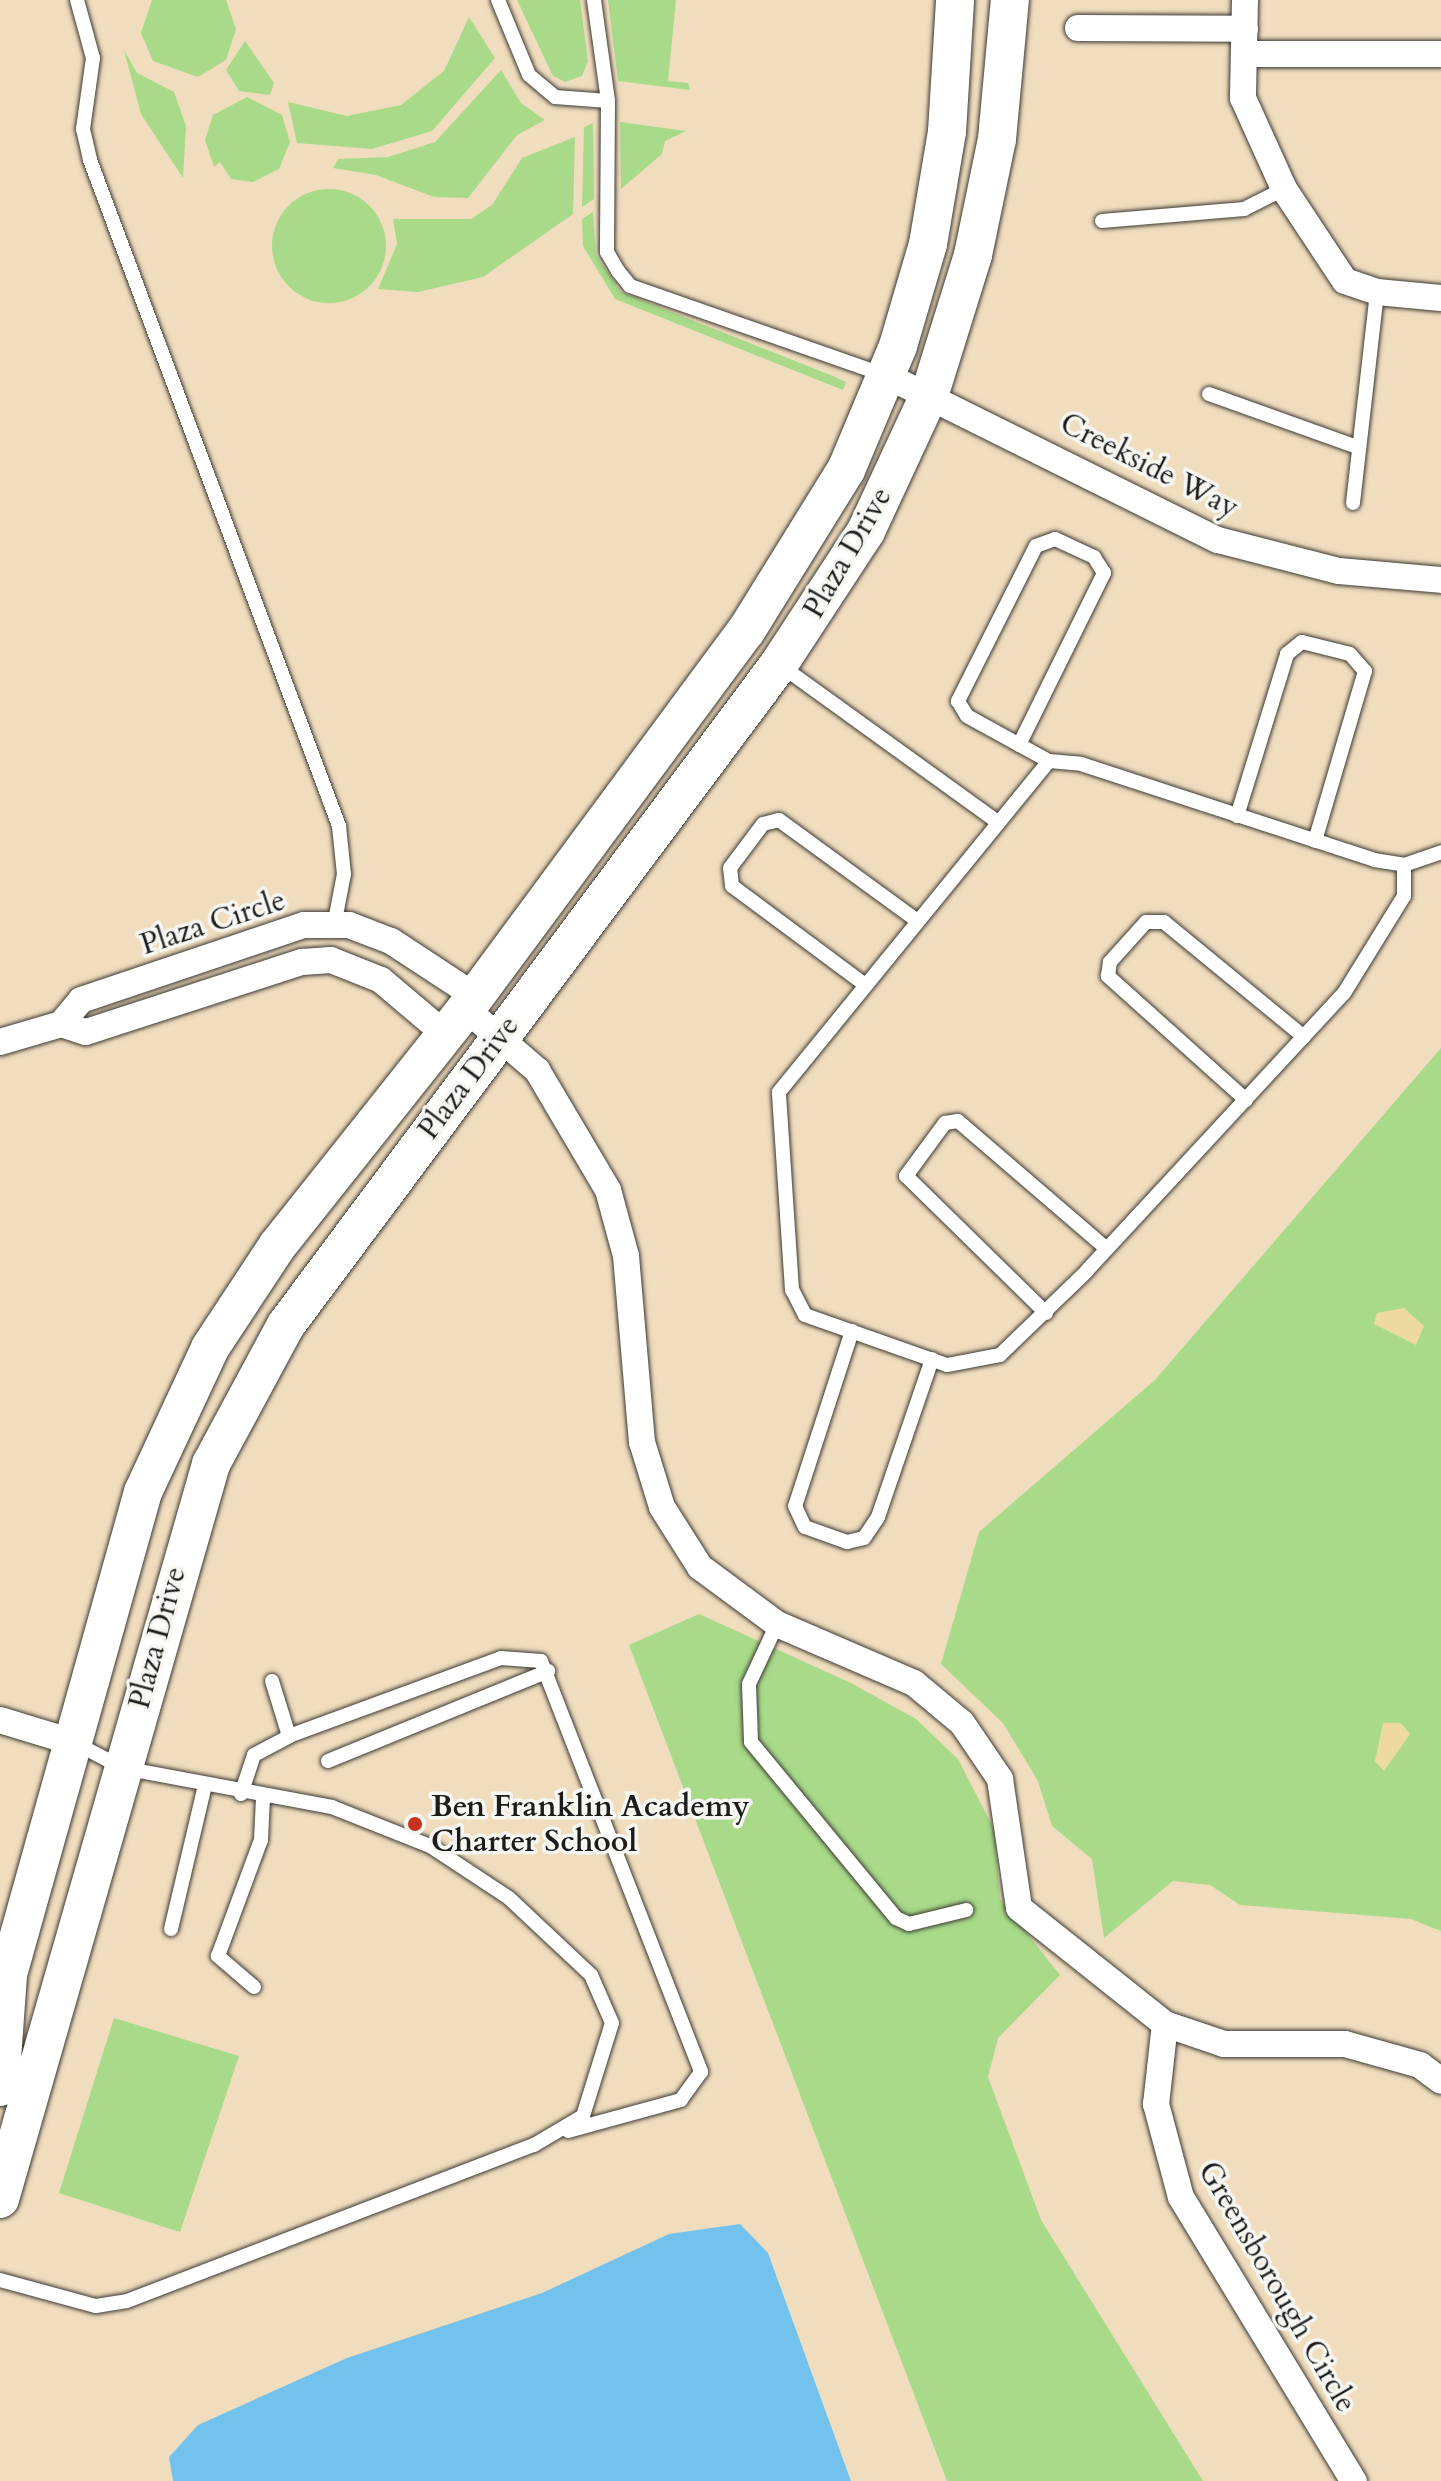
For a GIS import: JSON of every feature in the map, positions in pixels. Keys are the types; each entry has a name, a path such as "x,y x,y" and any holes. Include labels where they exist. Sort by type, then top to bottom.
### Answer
{"street":[{"name":"Plaza Drive","path":"0,2087 4,1988 143,1492 195,1377 278,1245 462,1013 779,585 846,470 887,376 939,188 955,0"},
{"name":"Plaza Drive","path":"0,2199 193,1510 241,1401 303,1300 779,664 866,531 930,393 986,197 1010,0"},
{"path":"1245,0 1243,98 1284,189 1345,281 1377,292 1441,298"},
{"path":"1078,28 1441,54"},
{"name":"Creekside Way","path":"887,376 930,393 1218,540 1339,571 1441,580"},
{"name":"Plaza Circle","path":"0,1042 61,1024 81,1000 304,925 334,926 391,941 462,1013"},
{"name":"Plaza Circle","path":"61,1024 86,1032 302,962 331,960 462,1013"},
{"path":"462,1013 501,1036 556,1095 608,1190 626,1256 642,1442 662,1507 700,1567 777,1624 914,1683 962,1723 1000,1779 1019,1908 1165,2024 1224,2044 1345,2044 1420,2065 1441,2081"},
{"path":"0,1720 75,1743"},
{"name":"Greensborough Circle","path":"1165,2024 1156,2104 1181,2197 1354,2481"}],"lane":[{"path":"77,0 93,58 83,129 90,160 339,826 344,874 334,926"},
{"path":"498,0 529,75 555,97 608,101"},
{"path":"594,0 608,101 607,252 630,286 887,376"},
{"path":"1102,221 1244,209 1284,189"},
{"path":"1353,503 1377,292"},
{"path":"1209,394 1357,447"},
{"path":"1019,745 1104,573 1094,557 1055,539 1036,546 959,689 967,716 1019,745 1049,761 1081,764 1315,841 1404,865 1441,852"},
{"path":"1237,816 1287,654 1302,642 1350,654 1365,671 1315,841"},
{"path":"779,664 998,822"},
{"path":"1049,761 788,1075 775,1113 792,1290 805,1315 932,1359 982,1362 1046,1313 1344,993 1404,896 1404,865"},
{"path":"864,984 732,886 730,868 763,824 779,820 916,920"},
{"path":"1246,1100 1108,976 1110,962 1146,922 1164,922 1304,1037"},
{"path":"1046,1313 906,1176 945,1123 958,1121 1107,1249"},
{"path":"852,1331 795,1506 805,1527 847,1542 864,1538 878,1517 932,1359"},
{"path":"777,1624 749,1684 751,1742 896,1918 909,1924 966,1910"},
{"path":"0,2280 96,2306 127,2301 568,2131 681,2100 701,2072 548,1671 532,1656 501,1658 289,1736 254,1755 241,1794"},
{"path":"328,1761 548,1671"},
{"path":"272,1681 289,1736"},
{"path":"75,1743 123,1768 241,1794 344,1810 430,1846 509,1898 591,1975 612,2023 598,2083 568,2131"},
{"path":"171,1929 205,1785"},
{"path":"254,1987 218,1956 261,1840 268,1798"}],"green space":[{"path":"152,0 226,0 236,29 226,60 198,77 153,61 141,33"},
{"path":"517,0 580,0 588,61 582,76 565,82 553,76"},
{"path":"608,0 676,0 668,81 688,83 690,90 618,81"},
{"path":"469,17 495,58 432,131 372,149 297,143 288,102 347,116 401,105 444,71"},
{"path":"245,41 274,83 270,95 239,91 226,70"},
{"path":"124,50 137,73 174,92 186,126 183,178 141,114"},
{"path":"501,70 521,103 545,120 517,135 468,198 434,197 376,175 333,168 338,159 388,157 435,142"},
{"path":"247,97 282,115 290,142 279,169 253,182 231,179 220,162 214,167 205,140 213,115"},
{"path":"620,122 686,131 665,141 662,154 621,189"},
{"path":"593,123 594,199 582,207 584,127"},
{"path":"575,137 573,214 483,277 418,292 378,289 397,244 393,219 471,219 492,205 522,158"},
{"path":"329,189 351,193 370,205 382,224 386,246 382,268 370,287 351,299 329,303 307,299 288,287 276,268 272,246 276,224 288,205 307,193"},
{"path":"593,212 596,255 621,292 833,376 846,382 843,390 615,299 583,246 582,219"},
{"path":"1441,1048 1441,1931 1411,1919 1240,1905 1210,1885 1173,1881 1104,1938 1092,1859 1052,1826 1038,1781 1003,1723 941,1664 979,1532 1155,1380"},
{"path":"699,1614 851,1683 916,1719 958,1759 994,1829 1000,1899 1060,1975 998,2038 988,2077 1041,2220 1203,2481 947,2481 629,1645"},
{"path":"114,2018 239,2056 180,2232 59,2193"}],"sand":[{"path":"1404,1308 1424,1326 1416,1345 1374,1324 1377,1313"},
{"path":"1383,1723 1401,1723 1410,1734 1384,1771 1375,1761"}],"water":[{"path":"740,2224 768,2253 851,2481 173,2481 169,2457 198,2425 347,2358 542,2293 669,2234"}],"place":[{"name":"Ben Franklin Academy Charter School","path":"415,1824"}]}
